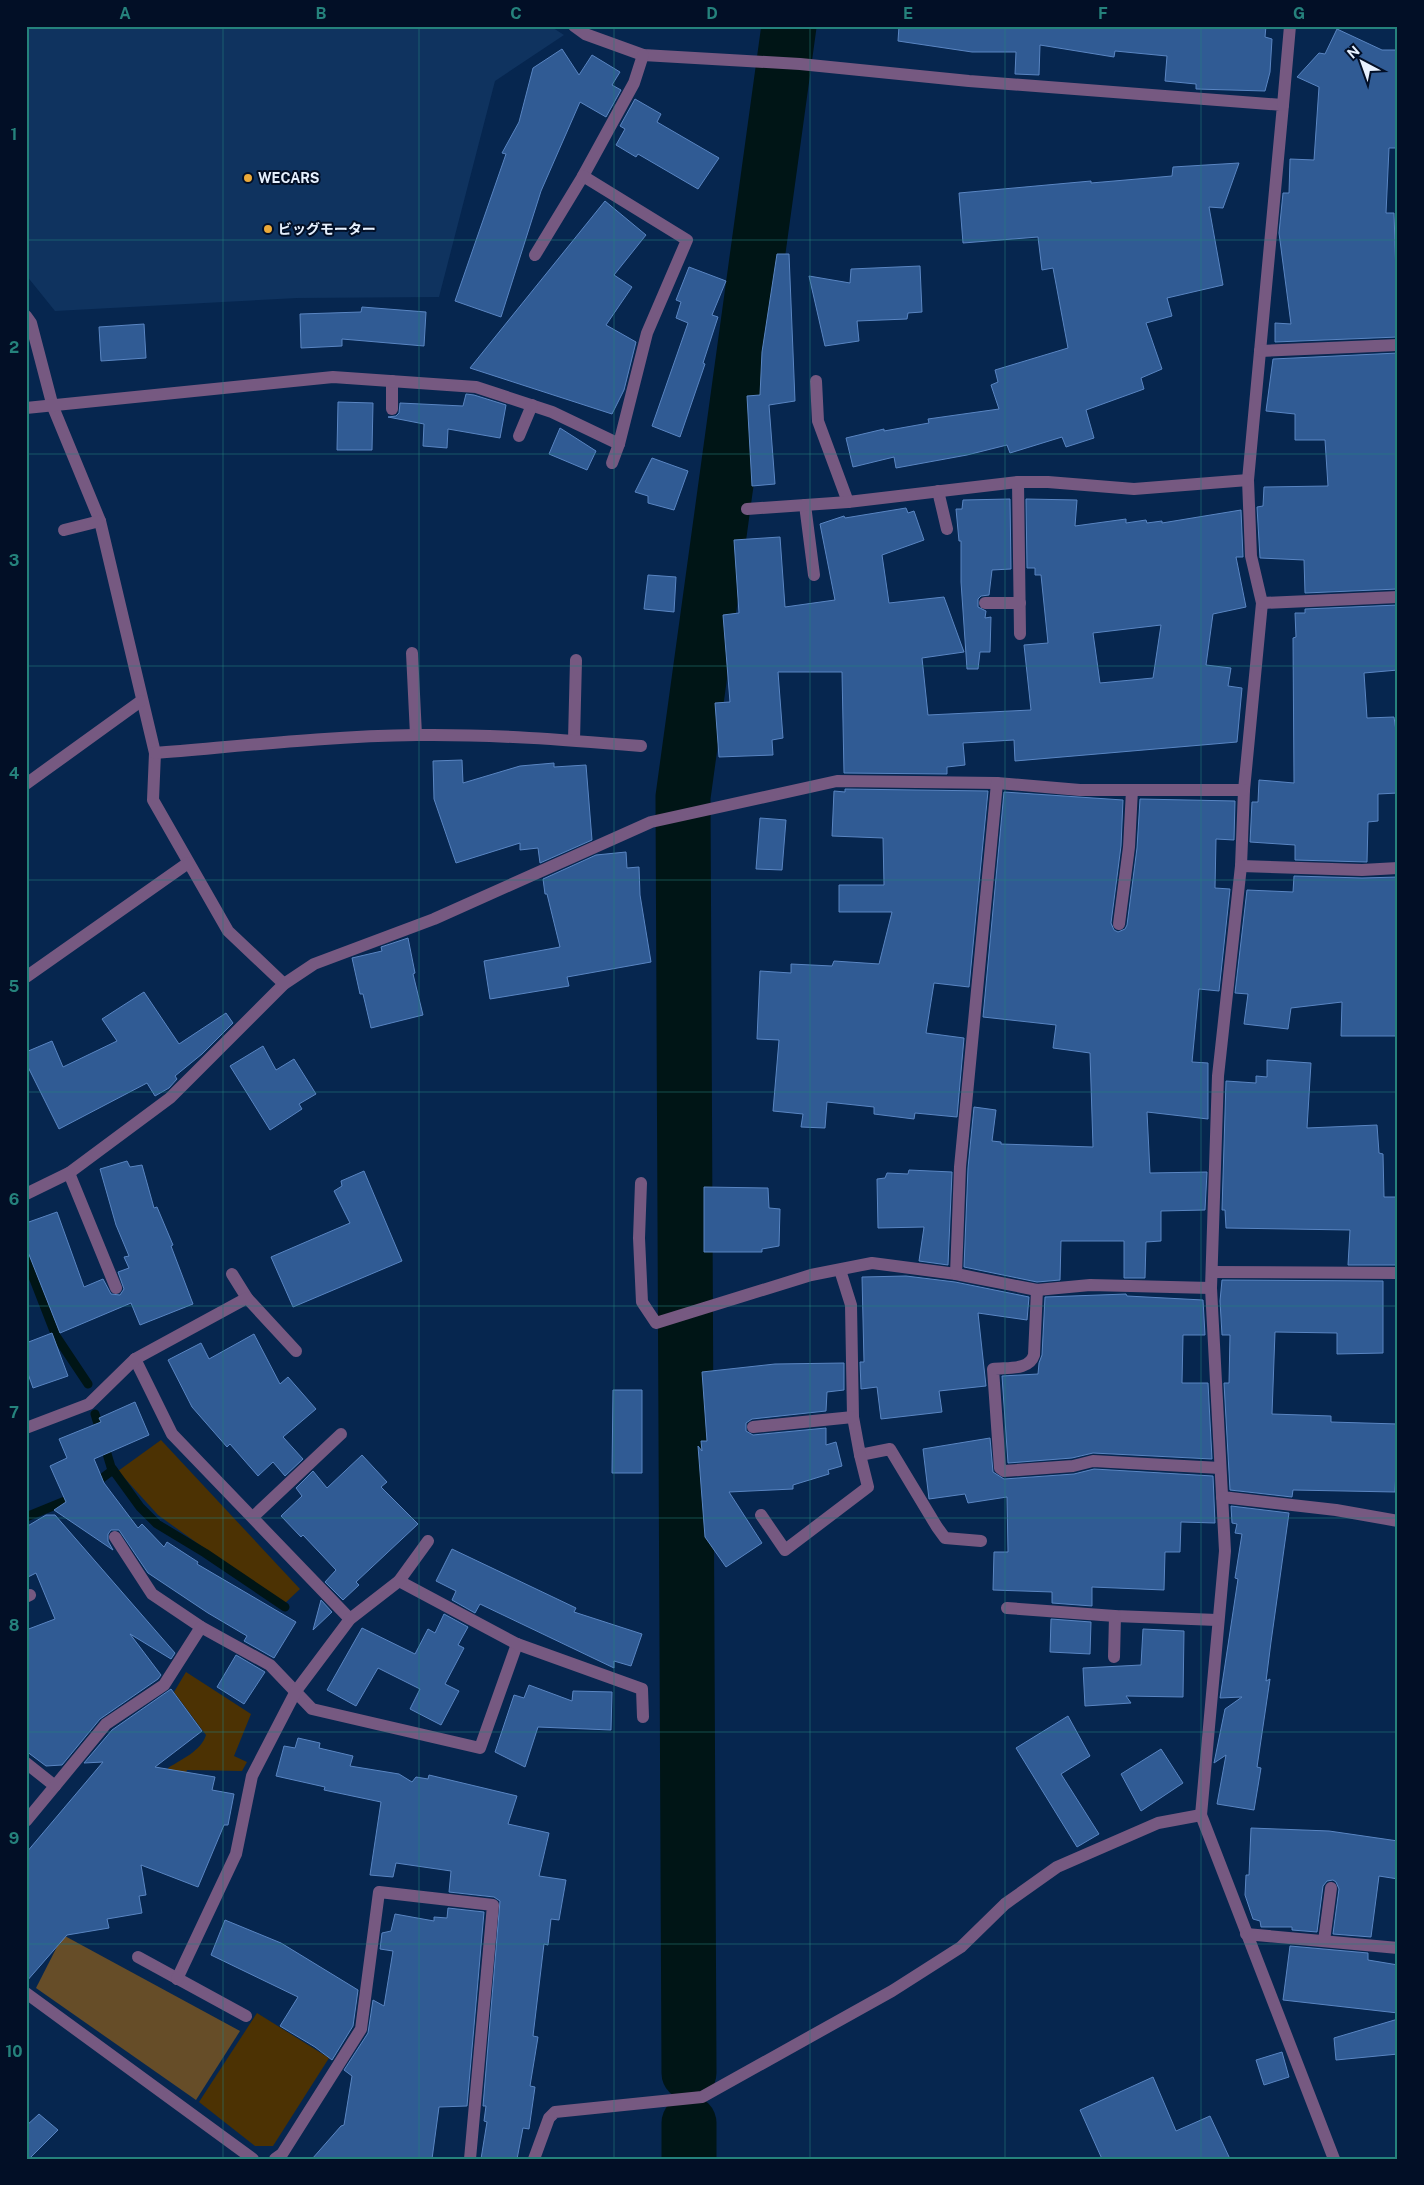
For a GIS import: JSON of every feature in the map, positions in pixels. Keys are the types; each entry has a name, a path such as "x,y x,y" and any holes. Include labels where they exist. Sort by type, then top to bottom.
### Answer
{"street":[{"path":"574,26 586,34 643,55 800,64 969,81 1283,105"},
{"path":"1290,26 1248,480 1251,556 1262,603 1244,790 1241,866 1218,1076 1211,1288 1224,1552 1201,1815 1334,2159"},
{"path":"535,254 583,176 634,83 643,55"},
{"path":"583,176 687,240 646,333 619,444 612,463"},
{"path":"26,316 31,323 53,407 100,521 155,753 153,800 228,931 284,984"},
{"path":"1260,351 1398,345"},
{"path":"26,408 53,407 333,377 476,387 552,412 619,444"},
{"path":"392,381 392,409"},
{"path":"816,381 818,421 848,502"},
{"path":"519,436 532,405"},
{"path":"747,509 848,502 1018,482 1048,482 1134,489 1248,480"},
{"path":"1018,482 1020,634"},
{"path":"938,491 947,529"},
{"path":"805,505 814,575"},
{"path":"64,530 100,521"},
{"path":"1262,603 1398,597"},
{"path":"985,603 1020,603"},
{"path":"412,653 416,735"},
{"path":"574,740 576,660"},
{"path":"26,784 141,700"},
{"path":"155,753 276,743 416,735 574,740 641,746"},
{"path":"26,1194 68,1173 170,1098 284,984 314,964 434,919 651,822 703,809 837,781 997,782 1080,790 1244,790"},
{"path":"956,1274 960,1167 997,782"},
{"path":"1119,924 1129,847 1132,790"},
{"path":"26,977 188,863"},
{"path":"1241,866 1362,870 1398,868"},
{"path":"68,1173 116,1288"},
{"path":"641,1183 642,1302 656,1323 811,1275 872,1264 956,1274 1037,1290 1090,1285 1211,1288"},
{"path":"761,1514 784,1550 868,1488 853,1417 851,1305 840,1270"},
{"path":"1212,1272 1398,1273"},
{"path":"232,1274 247,1298 296,1351"},
{"path":"1037,1290 1034,1355 1032,1362 1026,1366 993,1369 1000,1468 1004,1471 1073,1466 1093,1461 1220,1468"},
{"path":"26,1428 89,1404 135,1359 247,1298"},
{"path":"135,1359 172,1434 350,1619"},
{"path":"753,1427 853,1417"},
{"path":"253,1517 341,1434"},
{"path":"860,1455 890,1449 936,1527 946,1538 981,1541"},
{"path":"1222,1497 1336,1510 1398,1521"},
{"path":"115,1537 152,1594 201,1627 270,1665 312,1709 480,1748 517,1644"},
{"path":"177,1979 236,1854 252,1776 296,1691 350,1619 399,1581 428,1541"},
{"path":"399,1581 517,1644 642,1689 643,1717"},
{"path":"1007,1608 1114,1616 1217,1620"},
{"path":"1114,1616 1114,1657"},
{"path":"26,1821 106,1724 164,1685 201,1627"},
{"path":"26,1763 55,1786"},
{"path":"534,2159 549,2118 555,2112 702,2097 892,1991 953,1952 1005,1904 1057,1867 1158,1823 1201,1815"},
{"path":"1324,1941 1331,1888"},
{"path":"275,2159 282,2154 361,2028 379,1892 493,1905 470,2159"},
{"path":"1246,1934 1398,1948"},
{"path":"138,1957 246,2016"},
{"path":"26,1993 254,2159"}],"shaded area":[{"name":"WECARS","path":"26,26 550,26 564,35 495,81 439,297 297,298 55,311 26,275"},
{"path":"161,1440 300,1589 283,1605 158,1515 118,1471"},
{"path":"186,1672 251,1714 234,1756 247,1762 242,1771 187,1770 186,1773 169,1771 168,1768 200,1746 206,1735 174,1692"},
{"path":"63,1935 240,2031 196,2100 36,1988"},
{"path":"257,2013 329,2058 273,2146 255,2146 199,2102"}],"building":[{"path":"899,26 1266,26 1265,37 1272,39 1270,72 1265,91 1196,89 1196,84 1165,81 1167,56 1115,51 1114,57 1040,45 1039,75 1015,74 1016,52 972,52 898,41"},
{"path":"1337,29 1382,50 1398,50 1398,148 1389,148 1386,213 1394,213 1398,337 1275,342 1275,323 1291,324 1279,233 1283,193 1289,193 1290,159 1314,160 1319,87 1297,77 1319,53 1325,54"},
{"path":"562,49 579,75 592,55 620,72 612,85 621,90 606,117 580,102 541,191 501,317 455,301 506,154 502,153 519,122 533,68"},
{"path":"635,99 661,114 657,122 719,158 698,189 638,154 636,157 616,145 625,129 620,126"},
{"path":"1239,163 1223,208 1209,207 1223,285 1167,298 1172,316 1146,323 1162,369 1141,378 1144,389 1086,410 1094,438 1066,447 1062,437 1010,453 1007,445 967,455 896,468 894,457 853,467 846,438 884,429 884,431 929,423 928,419 999,409 991,385 998,382 995,370 1068,348 1053,268 1042,270 1038,237 963,243 959,193 1172,176 1173,167"},
{"path":"605,201 646,235 614,275 632,287 606,325 636,342 624,390 612,414 470,368"},
{"path":"777,254 789,254 795,401 769,405 775,484 752,486 747,396 760,395 762,352"},
{"path":"920,266 922,312 908,313 907,319 857,321 859,341 825,346 809,276 850,283 851,269"},
{"path":"689,267 726,281 712,315 718,317 703,363 705,364 680,437 652,426 688,323 676,318 681,302 676,300"},
{"path":"362,307 426,312 424,346 342,339 342,346 301,348 300,314 361,312"},
{"path":"144,324 146,358 101,361 99,327"},
{"path":"1398,353 1398,589 1305,593 1304,560 1260,558 1257,507 1263,506 1264,487 1328,486 1325,440 1295,440 1295,414 1266,411 1273,359"},
{"path":"466,394 506,405 500,438 448,429 447,448 423,446 424,424 388,417 396,416 399,413 400,403 463,406"},
{"path":"338,402 373,403 372,450 337,450"},
{"path":"560,428 596,451 587,470 549,454"},
{"path":"652,458 688,471 674,510 648,503 648,496 635,492"},
{"path":"1010,499 1011,569 992,570 989,595 981,596 978,599 978,607 986,611 985,618 991,617 990,652 980,652 978,669 967,669 961,582 961,541 959,541 956,509 962,509 963,500"},
{"path":"1026,499 1077,500 1075,526 1126,519 1126,523 1146,520 1147,523 1162,521 1162,523 1241,510 1243,557 1236,557 1246,607 1213,614 1206,665 1231,668 1228,686 1242,688 1237,742 1015,761 1014,740 963,743 965,765 947,767 947,774 844,773 842,672 778,672 783,738 772,740 773,755 719,757 715,703 730,702 723,615 739,613 734,540 780,537 785,607 835,600 820,524 844,516 845,518 906,508 908,513 914,511 924,540 882,555 889,603 944,597 964,652 922,658 928,715 1031,710 1024,645 1048,643 1041,575 1035,575 1035,568 1027,568","holes":["1161,625 1153,678 1100,683 1093,633"]},
{"path":"648,575 676,577 674,612 644,609"},
{"path":"1398,605 1398,670 1364,673 1367,718 1394,717 1398,745 1398,793 1378,794 1378,821 1368,822 1367,862 1295,860 1295,845 1250,842 1252,802 1258,802 1259,780 1294,783 1293,638 1296,637 1295,613 1305,613 1305,609"},
{"path":"462,760 463,783 520,766 554,763 554,767 586,765 592,840 540,863 538,848 520,850 520,843 456,863 434,799 433,761"},
{"path":"845,789 988,791 969,987 934,983 926,1033 964,1038 957,1117 915,1113 914,1119 874,1114 874,1107 827,1102 825,1128 801,1127 803,1114 773,1111 779,1040 757,1039 760,971 791,973 791,964 832,966 834,961 879,964 892,912 839,912 839,885 884,885 883,838 832,836 834,791 845,792"},
{"path":"1004,792 1123,800 1121,846 1111,923 1114,930 1118,932 1125,929 1127,925 1137,848 1140,799 1235,801 1234,840 1216,839 1215,888 1230,889 1219,991 1199,989 1192,1062 1208,1063 1208,1119 1147,1112 1150,1173 1207,1172 1205,1210 1161,1211 1161,1241 1146,1242 1145,1278 1124,1278 1124,1241 1061,1241 1060,1280 1037,1282 964,1267 968,1168 974,1107 996,1110 992,1141 1001,1142 1001,1144 1093,1147 1090,1053 1053,1048 1056,1025 983,1017"},
{"path":"760,818 786,820 782,870 756,869"},
{"path":"626,852 627,868 639,867 640,895 651,962 567,977 569,986 490,999 484,961 560,947 547,894 545,894 543,879 596,855"},
{"path":"1294,876 1398,877 1398,1036 1341,1036 1342,1002 1291,1008 1288,1029 1244,1024 1248,994 1235,993 1247,890 1293,892"},
{"path":"408,938 415,973 413,974 423,1015 371,1028 363,994 360,994 352,958 382,951 381,947"},
{"path":"144,992 179,1044 226,1013 233,1023 202,1054 175,1076 177,1079 169,1088 155,1096 147,1083 59,1129 26,1063 26,1052 52,1041 63,1067 117,1041 102,1019"},
{"path":"263,1046 276,1070 294,1059 316,1094 299,1104 302,1109 270,1130 230,1066"},
{"path":"1267,1060 1311,1063 1307,1128 1377,1125 1379,1153 1383,1154 1384,1197 1398,1197 1396,1265 1348,1265 1350,1230 1226,1228 1225,1210 1222,1210 1226,1081 1256,1083 1256,1076 1267,1077"},
{"path":"127,1161 130,1167 142,1165 154,1208 157,1207 173,1245 171,1246 193,1304 140,1325 131,1303 60,1333 26,1247 26,1223 57,1212 84,1287 103,1279 111,1294 120,1295 124,1289 118,1272 129,1268 124,1257 129,1256 116,1225 100,1169"},
{"path":"909,1170 952,1172 948,1265 919,1261 924,1227 878,1228 877,1179 885,1178 887,1173 908,1174"},
{"path":"364,1171 402,1261 293,1307 271,1257 350,1223 334,1191 342,1186 341,1181"},
{"path":"704,1187 768,1188 769,1208 780,1209 779,1246 762,1249 762,1252 704,1252"},
{"path":"906,1276 955,1282 1029,1297 1027,1320 978,1313 986,1386 939,1391 942,1412 881,1419 877,1387 861,1389 860,1362 864,1362 862,1277"},
{"path":"1222,1280 1383,1281 1383,1353 1337,1354 1337,1333 1275,1332 1272,1414 1331,1416 1331,1422 1398,1424 1395,1492 1293,1490 1292,1497 1230,1490 1224,1383 1229,1383 1230,1335 1222,1335 1220,1301"},
{"path":"1126,1294 1127,1296 1203,1300 1205,1335 1183,1335 1182,1383 1208,1383 1212,1459 1093,1453 1072,1458 1008,1463 1002,1376 1038,1374 1042,1355 1045,1297"},
{"path":"52,1333 68,1376 33,1388 26,1368 26,1343"},
{"path":"254,1334 280,1384 288,1377 316,1409 283,1437 303,1459 285,1476 273,1462 258,1476 230,1444 227,1447 192,1407 168,1360 201,1343 209,1359"},
{"path":"844,1363 844,1390 827,1392 826,1411 752,1419 746,1423 746,1431 753,1435 826,1428 826,1445 836,1442 842,1466 828,1470 829,1474 793,1485 793,1489 729,1492 762,1543 726,1567 705,1537 698,1446 702,1451 701,1441 707,1441 702,1372 775,1364"},
{"path":"613,1390 642,1390 642,1473 612,1473"},
{"path":"135,1402 149,1435 94,1459 104,1483 138,1528 142,1524 164,1547 167,1542 198,1562 197,1564 296,1622 274,1658 244,1641 247,1636 208,1613 148,1573 119,1530 111,1530 108,1534 108,1541 113,1550 54,1510 66,1502 50,1466 67,1458 59,1439 101,1422 99,1418"},
{"path":"990,1438 993,1472 1004,1479 1074,1474 1094,1469 1213,1476 1215,1523 1181,1522 1180,1552 1165,1552 1164,1590 1092,1587 1092,1606 1052,1603 1052,1592 993,1590 994,1552 1008,1552 1007,1497 968,1503 965,1494 929,1499 923,1449"},
{"path":"362,1455 387,1482 381,1487 418,1524 356,1582 359,1585 343,1600 325,1582 336,1570 303,1535 301,1537 281,1516 302,1496 296,1488 313,1471 327,1488"},
{"path":"1231,1506 1289,1513 1266,1681 1270,1679 1257,1767 1261,1768 1254,1810 1217,1804 1226,1755 1214,1763 1225,1709 1242,1697 1220,1698 1238,1579 1235,1578 1242,1534 1235,1533 1237,1524 1232,1523"},
{"path":"46,1515 55,1515 175,1653 171,1659 130,1634 161,1675 100,1719 62,1765 46,1766 26,1751 26,1630 55,1619 36,1573 26,1578 26,1527"},
{"path":"452,1549 576,1608 574,1612 642,1634 631,1666 614,1661 614,1668 480,1604 475,1613 452,1600 456,1591 436,1581"},
{"path":"321,1600 332,1612 313,1630"},
{"path":"444,1614 468,1627 458,1645 464,1648 445,1684 459,1691 441,1725 410,1709 420,1689 378,1668 356,1706 327,1690 362,1628 415,1654 428,1629 435,1633"},
{"path":"1051,1619 1091,1622 1090,1654 1050,1652"},
{"path":"1143,1629 1184,1631 1183,1697 1126,1696 1131,1703 1085,1706 1083,1668 1141,1665"},
{"path":"236,1655 265,1672 244,1704 217,1687"},
{"path":"529,1685 572,1701 573,1691 612,1692 611,1730 538,1727 525,1767 495,1752 514,1695 524,1698"},
{"path":"171,1689 202,1731 155,1767 215,1777 212,1790 234,1794 228,1825 224,1825 198,1887 141,1865 146,1895 139,1896 142,1913 107,1919 109,1928 67,1935 26,1982 26,1853 103,1762 84,1763 112,1730"},
{"path":"1068,1716 1090,1756 1061,1774 1099,1834 1077,1847 1016,1748"},
{"path":"298,1738 320,1743 319,1748 353,1756 350,1766 399,1774 412,1782 416,1777 428,1779 429,1775 517,1796 508,1824 549,1833 539,1876 566,1880 559,1920 551,1919 548,1945 544,1944 533,2036 538,2037 530,2086 535,2087 529,2129 523,2128 517,2159 481,2159 487,2122 484,2121 486,2106 483,2106 500,1901 494,1897 449,1892 451,1871 396,1863 393,1877 370,1875 381,1802 324,1790 325,1787 276,1776 284,1746 295,1748"},
{"path":"1161,1749 1183,1783 1141,1811 1121,1774"},
{"path":"1251,1828 1329,1831 1398,1841 1398,1879 1379,1876 1371,1937 1333,1934 1339,1889 1333,1880 1327,1881 1323,1886 1317,1932 1292,1930 1292,1927 1261,1927 1260,1921 1253,1919 1245,1895 1246,1875 1249,1875"},
{"path":"448,1908 484,1912 467,2106 439,2107 432,2159 312,2159 344,2125 352,2076 344,2070 368,2033 373,2000 384,2006 393,1951 380,1949 382,1933 391,1931 395,1914 434,1921 434,1917 447,1918"},
{"path":"225,1920 281,1943 358,1990 353,2026 332,2060 315,2047 280,2026 298,1997 211,1955"},
{"path":"1290,1946 1368,1953 1368,1960 1398,1965 1398,2013 1283,2000"},
{"path":"1398,2019 1398,2054 1336,2060 1334,2038"},
{"path":"1282,2052 1289,2077 1264,2085 1256,2060"},
{"path":"1153,2077 1176,2131 1210,2116 1230,2159 1102,2159 1080,2110"},
{"path":"39,2114 58,2130 29,2159 26,2159 26,2126"}],"waterway":[{"path":"689,2073 683,797 789,26"},
{"path":"26,1259 56,1336 88,1384"},
{"path":"95,1414 111,1467 140,1507 157,1524 205,1553 285,1607"},
{"path":"94,1484 113,1470"},
{"path":"26,1517 75,1497"},
{"path":"689,2123 689,2159"}],"place":[{"name":"WECARS","path":"248,178"},
{"name":"ビッグモーター","path":"268,229"}]}
